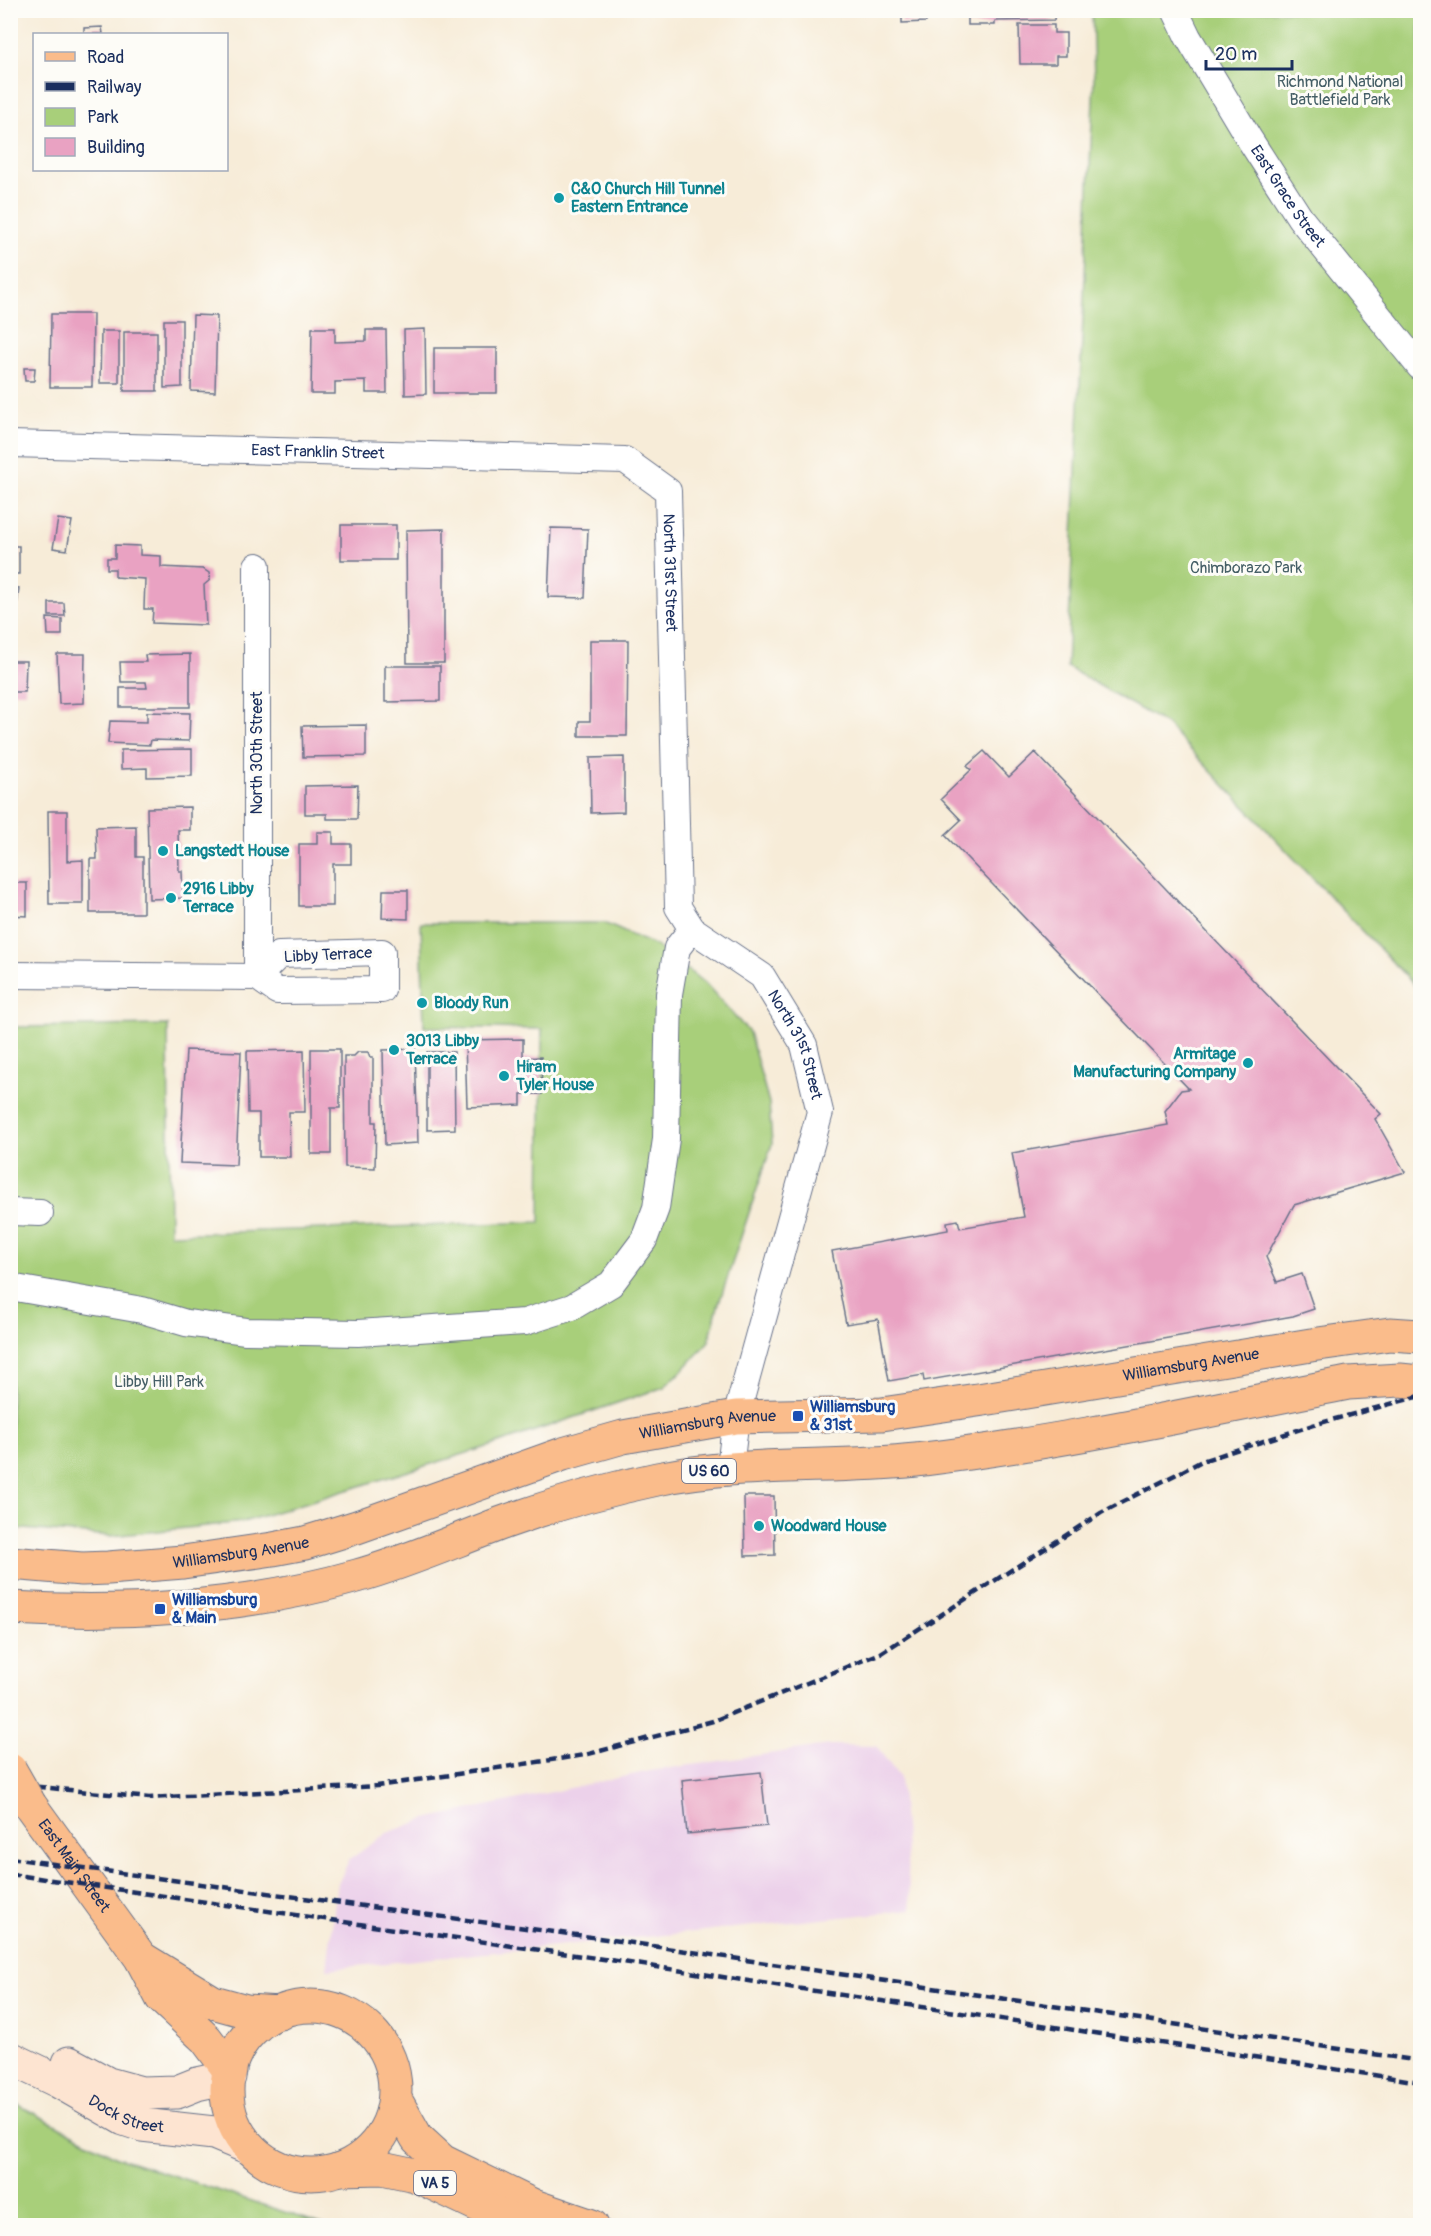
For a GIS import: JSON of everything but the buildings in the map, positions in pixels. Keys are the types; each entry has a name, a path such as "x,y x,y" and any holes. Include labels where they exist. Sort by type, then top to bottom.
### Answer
{"main road":[{"name":"Williamsburg Avenue","path":"10,1563 82,1569 108,1568 228,1556 305,1543 357,1527 563,1454 623,1437 736,1418 882,1414 1311,1345 1390,1334 1420,1336"},
{"name":"US 60","path":"10,1608 106,1611 160,1609 260,1598 359,1575 507,1521 599,1492 660,1479 730,1468 911,1460 980,1452 1348,1383 1400,1380 1420,1382"},
{"name":"East Main Street","path":"10,1770 30,1805 141,1958 162,1998 206,2039 229,2074"},
{"name":"East Main Street","path":"141,1958 213,2002 246,2011 280,2013"},
{"name":"VA 5","path":"280,2013 302,2007 324,2007 355,2019 373,2032 386,2051 394,2072 395,2099 417,2138 442,2161 534,2206 592,2226"},
{"path":"229,2074 243,2042 266,2020 280,2013"},
{"name":"Dock Street","path":"10,2036 49,2052 95,2078 125,2090 157,2094 177,2092 229,2074"},
{"name":"Dock Street","path":"10,2058 58,2081 124,2119 152,2127 214,2133 250,2148"},
{"name":"VA 5","path":"229,2074 229,2104 240,2135 250,2148 265,2160 282,2169 301,2174 321,2174 340,2169 382,2168 414,2175 522,2226"},
{"path":"340,2169 357,2161 383,2135 391,2118 395,2099"}],"street":[{"name":"East Grace Street","path":"1174,10 1248,137 1300,218 1420,367"},
{"name":"East Franklin Street","path":"10,444 625,460"},
{"name":"North 31st Street","path":"625,460 668,491 678,907 692,928 762,976 804,1045 820,1113 736,1418 730,1468"},
{"name":"North 30th Street","path":"10,975 258,976 257,566"},
{"path":"10,1287 142,1310 186,1323 246,1331 358,1333 525,1323 572,1307 611,1284 644,1240 656,1208 666,1139 669,994 676,948 692,928"},
{"path":"10,1212 40,1213"}],"shaded area":[{"path":"830,1745 876,1746 900,1778 911,1910 327,1969 337,1886 349,1860 387,1833 426,1819 650,1771"}],"green space":[{"name":"Chimborazo Park","path":"1092,11 1420,11 1420,991 1166,724 1067,667 1094,78"},
{"name":"Libby Hill Park","path":"421,923 604,923 656,946 706,984 749,1032 769,1103 772,1144 718,1306 709,1341 664,1387 490,1446 243,1522 111,1536 11,1528 10,1027 168,1025 170,1234 540,1222 542,1029 424,1027"},
{"path":"11,2101 117,2157 324,2225 11,2225"}],"railway":[{"path":"10,1784 149,1798 377,1786 585,1755 713,1721 881,1653 1101,1513 1202,1461 1313,1425 1420,1396"},
{"path":"10,1858 606,1939 1420,2061"},
{"path":"10,1874 603,1959 1420,2082"}],"place":[{"name":"C&O Church Hill Tunnel Eastern Entrance","path":"559,198"},
{"name":"Langstedt House","path":"163,851"},
{"name":"2916 Libby Terrace","path":"171,898"},
{"name":"Bloody Run","path":"422,1003"},
{"name":"3013 Libby Terrace","path":"394,1050"},
{"name":"Armitage Manufacturing Company","path":"1248,1063"},
{"name":"Hiram Tyler House","path":"504,1076"},
{"name":"Williamsburg & 31st","path":"798,1416"},
{"name":"Woodward House","path":"759,1526"},
{"name":"Williamsburg & Main","path":"160,1609"}],"park label":[{"name":"Richmond National Battlefield Park","path":"1340,91"}]}
